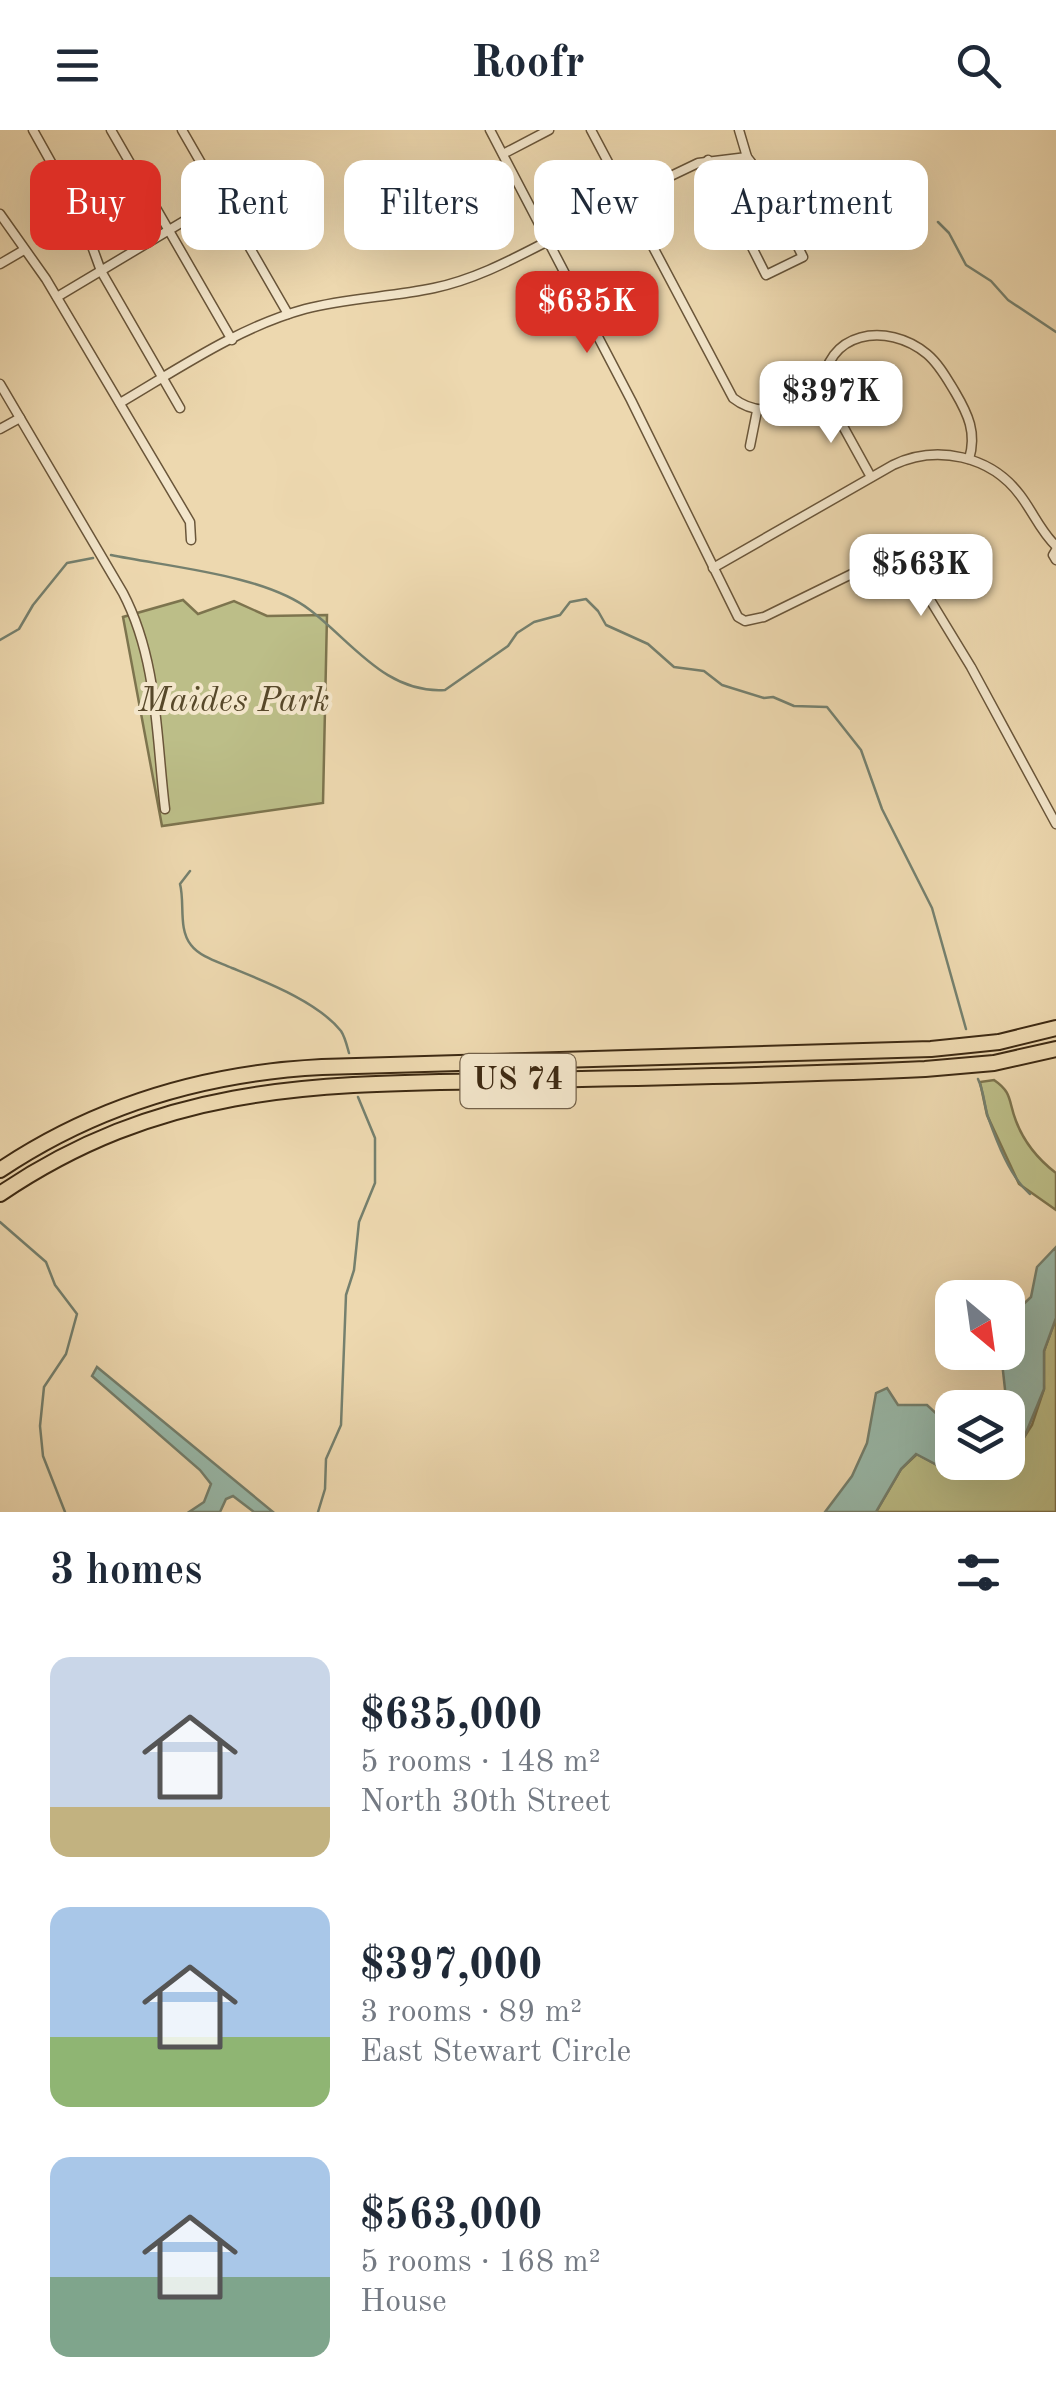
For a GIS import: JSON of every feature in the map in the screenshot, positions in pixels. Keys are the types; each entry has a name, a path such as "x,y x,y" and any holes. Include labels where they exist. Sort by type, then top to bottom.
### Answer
{"highway":[{"name":"US 74","path":"0,1170 62,1134 119,1108 169,1090 234,1076 322,1067 931,1049 999,1042 1056,1028"},
{"name":"US 74","path":"0,1194 66,1154 125,1127 181,1108 258,1093 370,1085 925,1069 994,1063 1056,1049"}],"street":[{"path":"33,130 82,216 101,271 180,408"},
{"path":"111,130 232,340"},
{"path":"182,130 199,160"},
{"path":"490,130 534,214"},
{"path":"503,154 549,130"},
{"path":"592,130 607,160"},
{"path":"738,130 749,160"},
{"path":"708,160 747,157"},
{"path":"0,214 57,298 190,522 191,540"},
{"path":"57,298 181,223"},
{"path":"120,403 232,340 288,314 458,282 534,248"},
{"path":"0,264 24,250"},
{"path":"251,250 288,314"},
{"path":"553,250 732,606 744,621 764,618 866,567 892,564 918,580 971,667 1056,824"},
{"path":"654,250 726,387 742,405 757,411 778,410 825,396"},
{"path":"753,250 766,275 802,258 798,250"},
{"path":"871,477 825,396 825,371 830,358 840,347 870,336 909,342 927,353 939,367 967,414 973,440 969,459"},
{"path":"0,384 139,626 148,662 165,810"},
{"path":"750,446 757,411"},
{"path":"0,430 20,418"},
{"path":"714,568 871,477 917,456 947,454 992,468 1008,482 1054,550"}],"green space":[{"name":"Maides Park","path":"183,600 198,614 234,601 267,616 327,615 323,803 162,826 123,617"},
{"path":"994,1080 1007,1093 1028,1143 1056,1173 1056,1210 1019,1184 987,1115 980,1082"},
{"path":"1056,1318 1056,1512 876,1512 901,1469 917,1454 935,1464 935,1480 1025,1480 1025,1436 1044,1389 1044,1351"}],"shaded area":[{"path":"1056,1247 1056,1318 1044,1351 1044,1389 1025,1435 1025,1390 1005,1390 1003,1370 1025,1370 1025,1303 1031,1297 1037,1267"},
{"path":"97,1367 273,1512 254,1512 233,1496 226,1499 220,1512 189,1512 204,1502 211,1484 92,1376"},
{"path":"887,1388 898,1405 927,1405 935,1412 935,1464 916,1454 901,1469 876,1512 825,1512 852,1476 867,1443 876,1393"}],"waterway":[{"path":"938,222 949,233 966,265 1056,332"},
{"path":"111,555 188,568 268,588 310,610 387,675 424,689 445,690 508,646 517,633 534,622 560,615 570,602 586,599 606,625 648,644 674,667 704,671 722,685 794,706 827,707 861,750 882,809 932,908 966,1029"},
{"path":"0,640 19,629 67,563 93,558"},
{"path":"190,871 180,884 185,931 191,945 204,956 275,986 319,1011 341,1031 349,1053"},
{"path":"978,1079 1000,1148 1010,1169 1030,1194"},
{"path":"318,1512 325,1489 326,1459 341,1425 346,1295 354,1270 359,1222 375,1183 375,1138 358,1097"},
{"path":"0,1222 46,1262 55,1285 77,1314 66,1354 44,1387 40,1426 43,1456 65,1512"}]}
